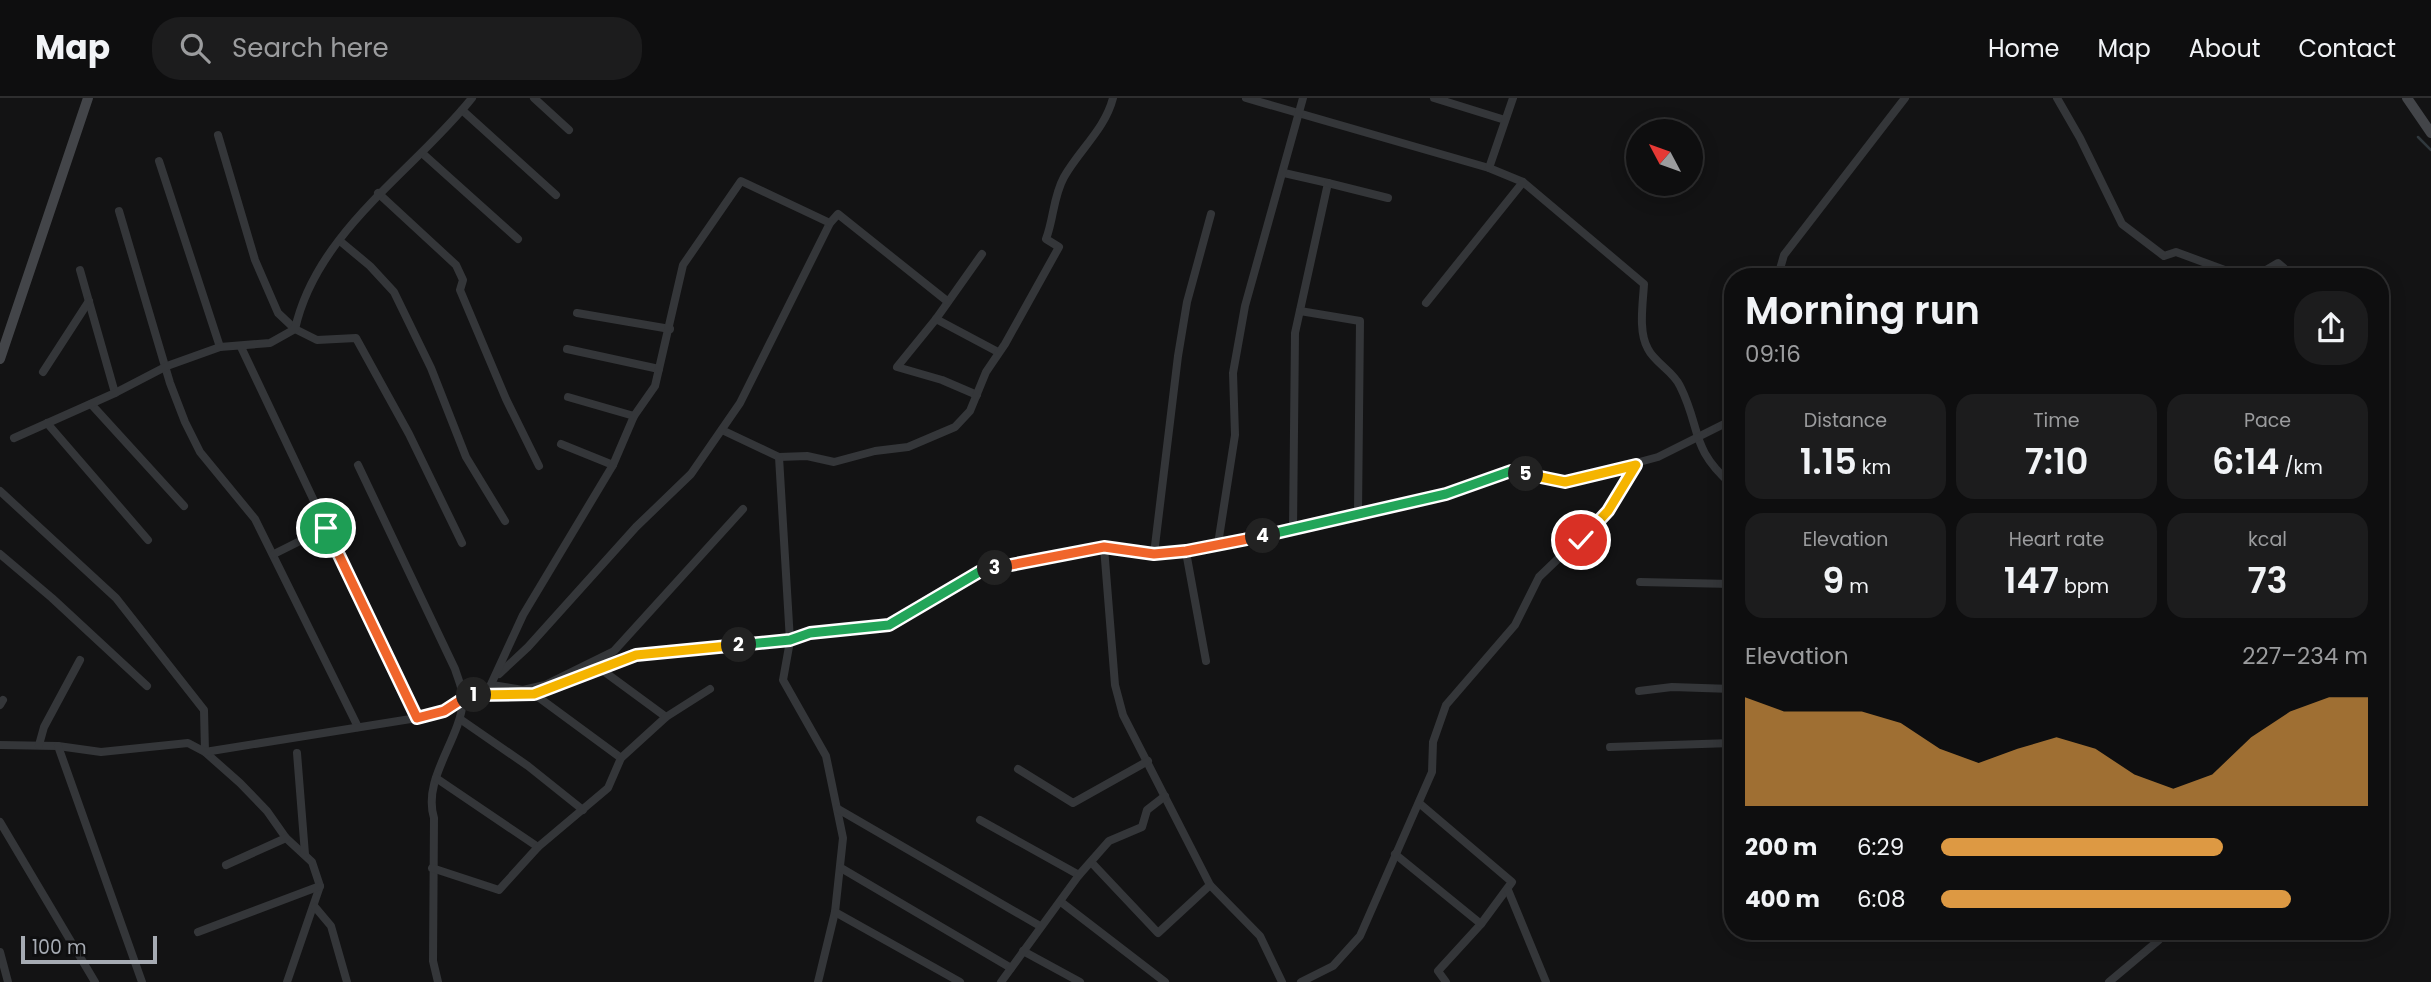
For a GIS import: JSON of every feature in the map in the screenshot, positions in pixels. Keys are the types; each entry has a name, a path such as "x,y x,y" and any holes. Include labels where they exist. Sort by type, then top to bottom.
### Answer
{"street":[{"path":"0,359 88,98"},
{"path":"14,438 115,393 167,366 220,347 270,342 295,329 299,311 340,241 378,193 422,153 472,98"},
{"path":"534,98 569,130"},
{"path":"722,430 779,457 807,456 834,462 874,451 908,447 954,427 970,411 998,352 1059,247 1046,239 1053,217 1051,211 1063,178 1109,115 1113,98"},
{"path":"1246,98 1489,168 1523,181 1644,284 1642,315 1648,349 1680,386 1697,440 1710,465 1724,478"},
{"path":"1218,544 1236,435 1233,373 1245,306 1303,98"},
{"path":"1434,98 1505,120"},
{"path":"1489,168 1513,98"},
{"path":"1780,268 1784,255 1905,98"},
{"path":"2057,98 2080,138 2122,224 2164,256 2176,252 2219,268"},
{"path":"2407,98 2431,134"},
{"path":"463,110 556,195"},
{"path":"218,135 255,260 278,313 295,329 317,340 356,338 409,434 462,542"},
{"path":"422,153 518,239"},
{"path":"159,160 220,347"},
{"path":"1284,173 1388,198"},
{"path":"490,689 499,674 523,615 613,465 634,416 655,386 683,265 741,181 830,223"},
{"path":"1426,303 1523,181"},
{"path":"1293,530 1295,332 1328,183"},
{"path":"378,193 456,265 463,280 460,290 506,399 539,466"},
{"path":"118,211 175,396 200,452 256,519 358,727"},
{"path":"499,674 528,647 636,527 691,474 740,403 830,223 838,214 947,300"},
{"path":"1154,554 1187,302 1211,214"},
{"path":"340,241 370,266 394,292 431,368 466,457 505,521"},
{"path":"977,396 942,380 897,367 936,319 982,254"},
{"path":"2269,268 2278,262 2284,268"},
{"path":"80,270 115,393"},
{"path":"43,372 89,301"},
{"path":"1300,311 1360,321 1358,513"},
{"path":"577,313 670,329"},
{"path":"936,319 998,352"},
{"path":"241,347 417,718"},
{"path":"567,349 659,369"},
{"path":"568,397 634,416"},
{"path":"91,404 184,506"},
{"path":"47,423 148,540"},
{"path":"490,689 534,694 636,655 790,640 810,633 889,625 979,572 1041,556 1104,547 1154,554 1186,551 1293,530 1446,494 1511,471 1565,482 1636,465 1697,440 1724,425"},
{"path":"561,444 613,465"},
{"path":"779,457 790,640 783,680 826,757 843,838 835,912 818,982"},
{"path":"358,465 455,669 464,698 460,719 436,778 430,806 434,818 433,961 438,982"},
{"path":"1301,982 1334,966 1360,936 1432,772 1433,743 1446,705 1515,625 1539,577 1608,511 1636,465"},
{"path":"0,491 116,598 204,710 205,752"},
{"path":"205,752 417,718 444,711 464,698 490,689 523,690 545,684 614,651 743,509"},
{"path":"274,554 326,528"},
{"path":"1104,547 1115,685 1123,715 1210,885 1261,936 1282,982"},
{"path":"1186,551 1206,661"},
{"path":"0,554 52,598 147,687"},
{"path":"1640,582 1724,584"},
{"path":"614,651 622,661"},
{"path":"39,746 44,727 80,660"},
{"path":"602,670 666,717"},
{"path":"1639,691 1672,687 1724,689"},
{"path":"432,868 499,890 538,847 608,788 621,758 666,717 709,689"},
{"path":"534,694 621,758"},
{"path":"460,719 528,766 583,810"},
{"path":"0,745 58,746 101,752 188,743 205,752 267,811 286,838 312,862 320,886 287,982"},
{"path":"1609,747 1724,743"},
{"path":"58,746 142,982"},
{"path":"297,753 305,854"},
{"path":"1018,769 1073,803 1148,761"},
{"path":"436,778 538,847"},
{"path":"1001,982 1079,875 1109,841 1142,827 1147,810 1165,796"},
{"path":"1419,803 1512,882 1481,924 1438,971 1446,982"},
{"path":"838,809 1040,926"},
{"path":"980,820 1079,875"},
{"path":"0,822 95,982"},
{"path":"226,865 286,838"},
{"path":"1395,854 1481,924"},
{"path":"1091,862 1158,933 1210,885"},
{"path":"841,868 1011,968"},
{"path":"198,932 320,886"},
{"path":"1508,890 1546,982"},
{"path":"1061,902 1165,982"},
{"path":"315,907 331,926 347,982"},
{"path":"835,912 960,982"},
{"path":"2109,982 2160,940"},
{"path":"1023,951 1063,978 1080,982"},
{"path":"0,952 8,982"}],"waterway":[{"path":"2418,137 2431,150"}],"route":[{"path":"326,528 417,718 444,711 464,698 479,694 534,694 636,655 790,640 810,633 889,625 979,572 1041,556 1104,547 1154,554 1186,551 1293,530 1446,494 1511,471 1565,482 1636,465 1608,511 1581,540"}]}
